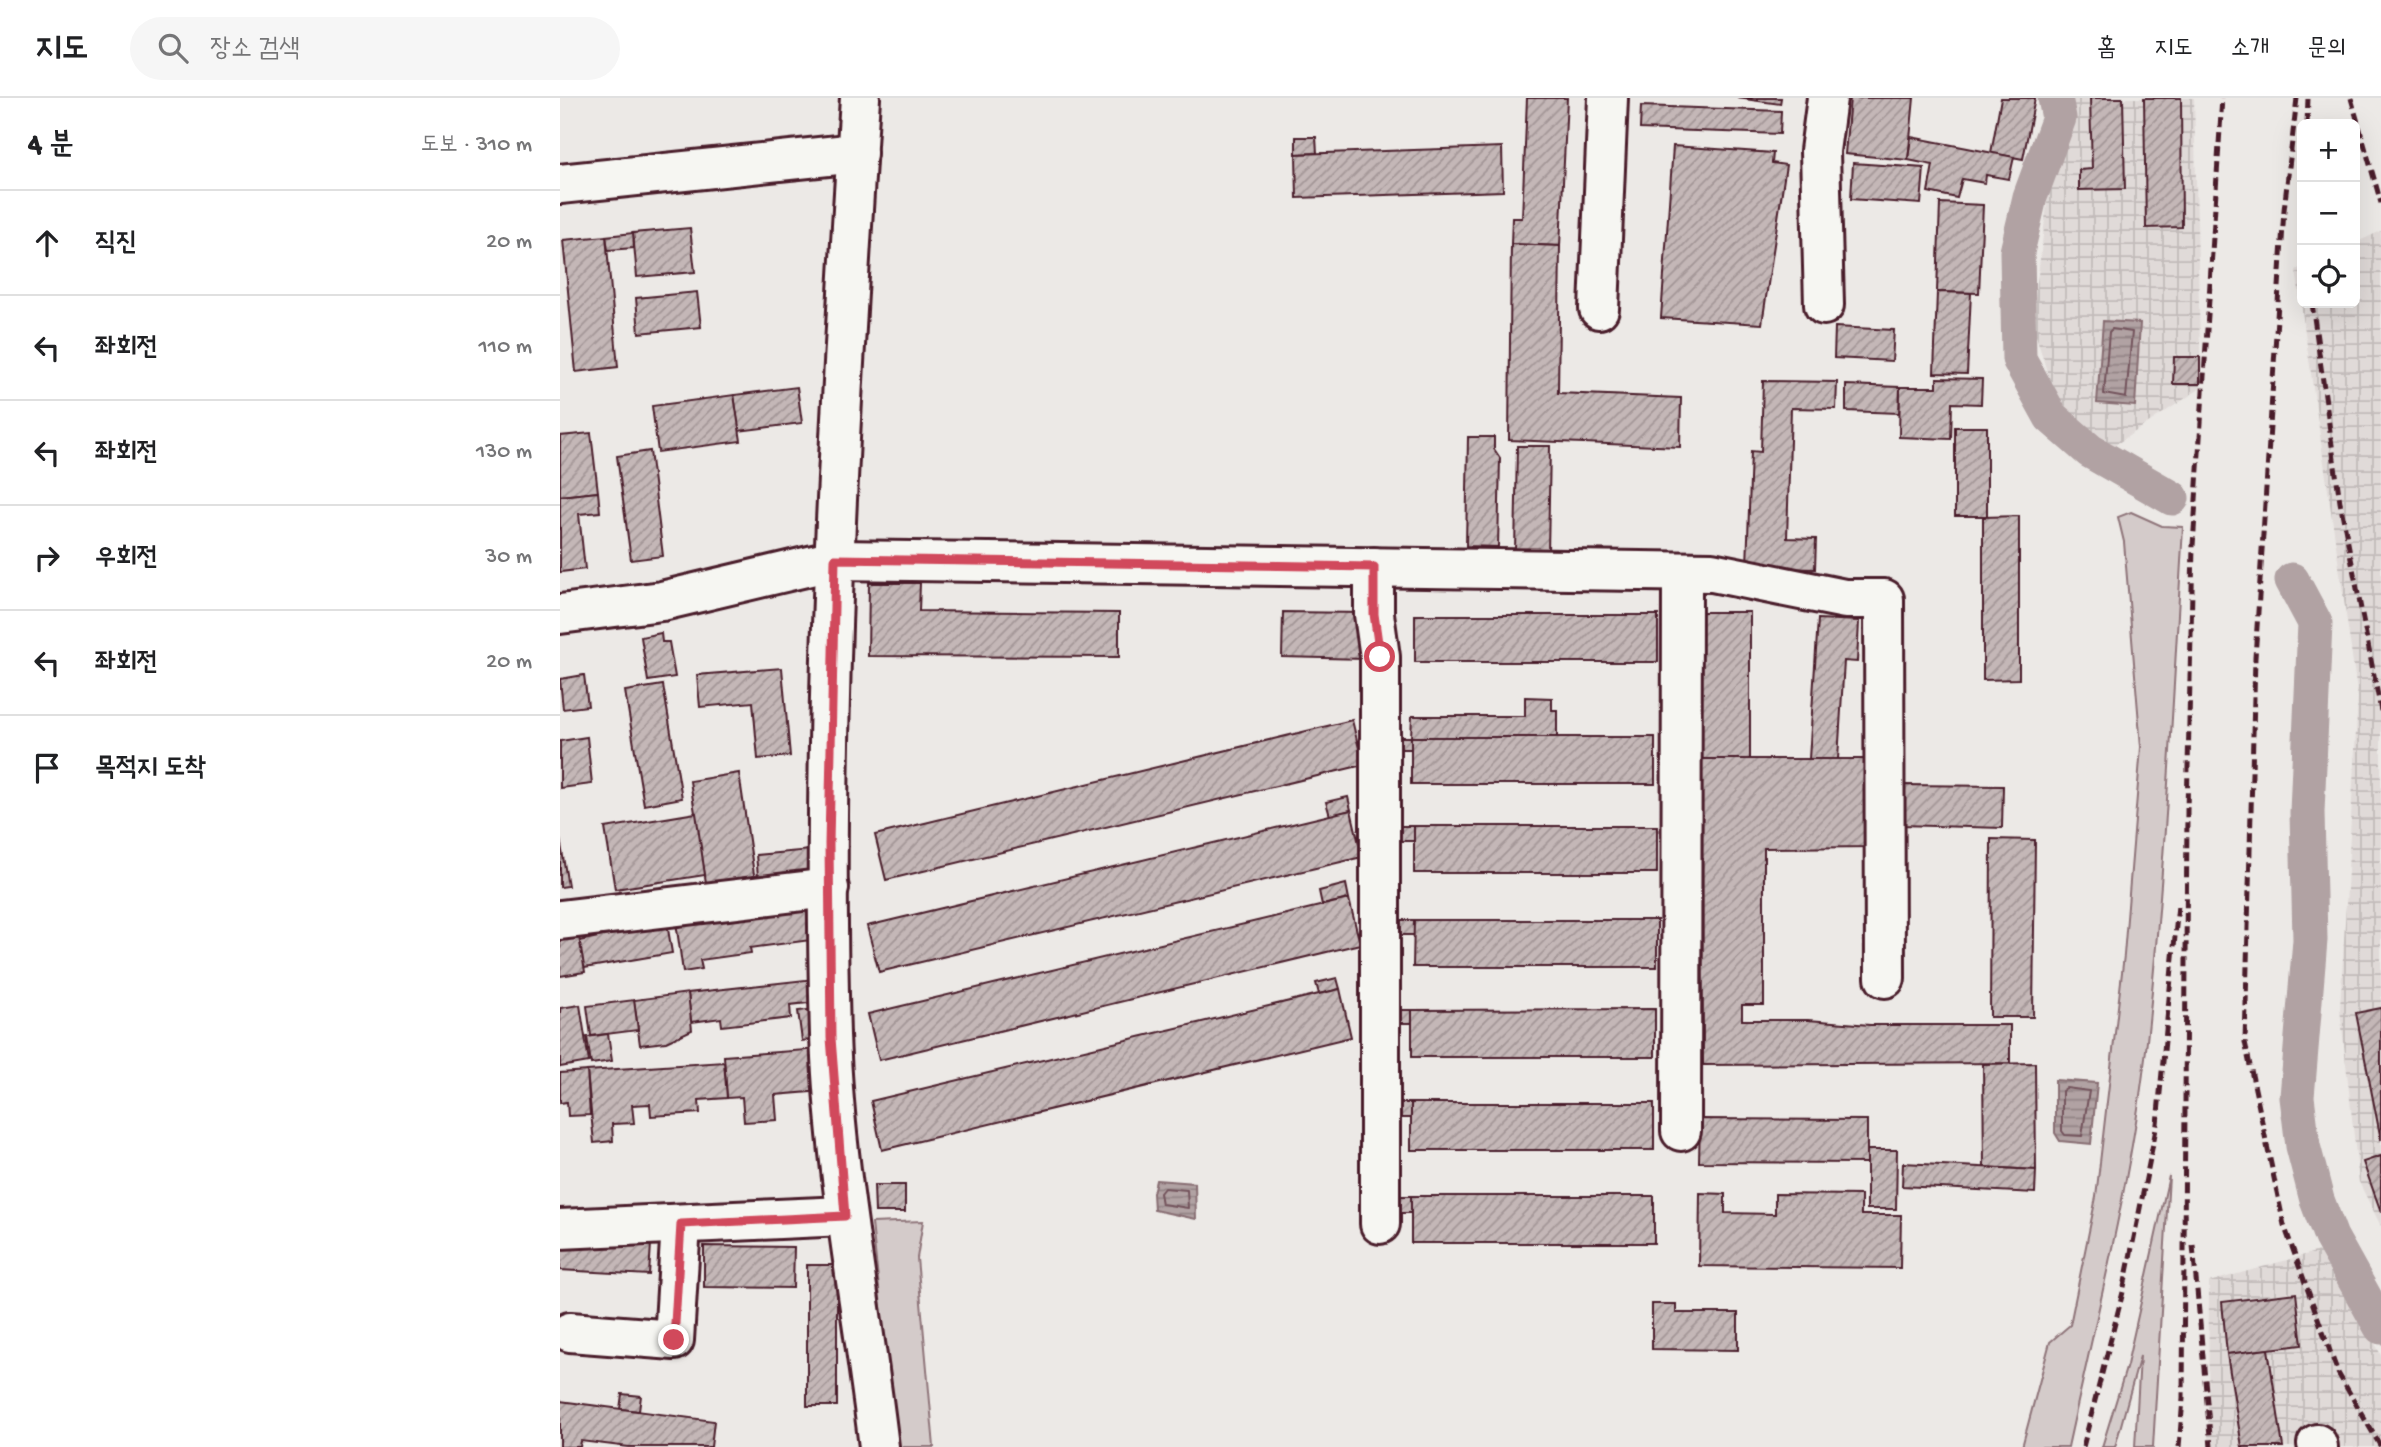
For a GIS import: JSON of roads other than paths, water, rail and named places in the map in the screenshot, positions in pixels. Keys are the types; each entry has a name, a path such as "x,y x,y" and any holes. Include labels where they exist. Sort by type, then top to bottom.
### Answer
{"street":[{"path":"860,98 835,559 829,888 831,1038 845,1216 869,1361 878,1447"},
{"path":"1599,309 1608,98"},
{"path":"1824,305 1820,151 1827,98"},
{"path":"560,184 857,153"},
{"path":"560,614 662,601 835,559 1712,572 1845,599 1884,599 1885,978"},
{"path":"1374,567 1374,614 1380,657 1380,1224"},
{"path":"1681,1130 1682,572"},
{"path":"560,920 829,888"},
{"path":"560,1229 845,1216"},
{"path":"570,1332 674,1340 681,1224"}],"water":[{"path":"2103,321 2140,323 2135,406 2097,403"},
{"path":"2055,1080 2097,1083 2091,1144 2060,1141 2055,1133"},
{"path":"1156,1180 1195,1183 1196,1219 1154,1210 1153,1193"}],"waterway":[{"path":"2055,98 2059,118 2030,197 2017,252 2019,359 2051,417 2090,451 2172,498"},
{"path":"2292,580 2315,623 2307,812 2310,940 2297,1097 2303,1146 2317,1200 2331,1237 2381,1327"}],"railway":[{"path":"2179,1447 2183,1399 2187,811 2193,546 2222,98"},
{"path":"2297,98 2284,210 2255,658 2245,1042 2284,1225 2338,1373 2381,1447"},
{"path":"2307,119 2308,98"},
{"path":"2351,98 2381,203"},
{"path":"2313,308 2340,502 2381,711"},
{"path":"2083,1447 2123,1292 2157,1124 2178,905"},
{"path":"2193,1245 2211,1447"}]}
